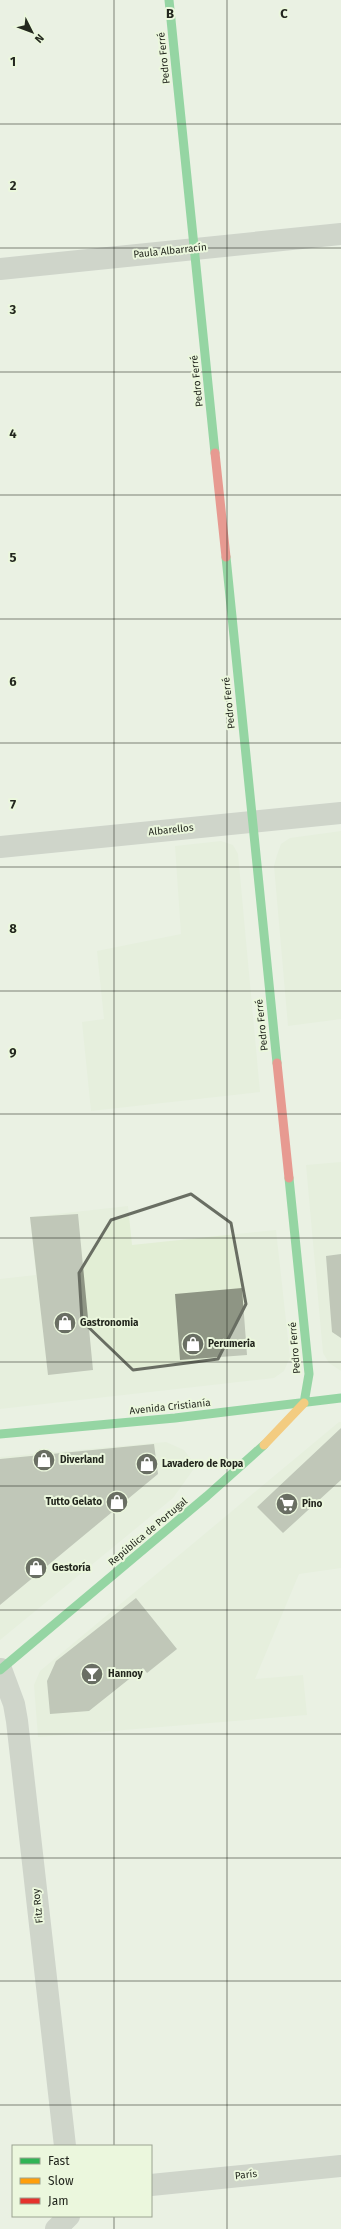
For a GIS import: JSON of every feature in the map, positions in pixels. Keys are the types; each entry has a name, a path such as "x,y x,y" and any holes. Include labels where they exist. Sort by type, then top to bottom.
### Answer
{"street":[{"name":"Pedro Ferré","path":"170,0 309,1374 304,1404"},
{"name":"Paula Albarracín","path":"0,269 341,234"},
{"name":"Albarellos","path":"0,847 341,813"},
{"name":"Avenida Cristianía","path":"0,1434 175,1418 304,1404 341,1398"},
{"name":"República de Portugal","path":"0,1670 251,1458 304,1404"},
{"name":"Fitz Roy","path":"0,1670 14,1704 17,1721 65,2145"},
{"name":"París","path":"152,2185 341,2166"},
{"path":"56,2229 70,2217"},
{"path":"71,2217 74,2229"}],"highlighted area":[{"path":"191,1194 231,1223 246,1304 218,1359 133,1370 82,1321 79,1273 111,1220"}],"shaded area":[{"path":"341,831 341,1019 288,1026 274,866 281,844 290,838"},
{"path":"221,841 233,845 238,854 260,1092 91,1111 82,1022 104,1019 97,951 181,934 175,846"},
{"path":"341,1162 341,1371 329,1363 323,1353 306,1165"},
{"path":"128,1206 132,1245 276,1230 290,1357 284,1371 274,1378 0,1409 0,1279 36,1275 30,1217"},
{"path":"339,1422 341,1422 341,1568 299,1574 255,1679 303,1675 307,1715 38,1737 34,1685 40,1671"},
{"path":"166,1442 184,1450 191,1459 193,1470 173,1498 0,1640 0,1457"}],"building":[{"name":"Gastronomia","path":"78,1214 93,1370 48,1375 30,1217"},
{"path":"341,1254 341,1338 332,1332 326,1256"},
{"path":"242,1288 247,1355 180,1360 175,1294"},
{"path":"341,1428 341,1480 283,1533 257,1507"},
{"path":"154,1444 158,1474 0,1605 0,1459"},
{"name":"Hannoy","path":"136,1598 177,1649 147,1673 143,1668 89,1711 50,1714 47,1681 56,1661"}],"traffic: fast":[{"path":"169,0 215,453"},
{"path":"226,557 277,1063"},
{"path":"289,1178 309,1374 304,1403"},
{"path":"0,1434 175,1418 341,1398"},
{"path":"0,1670 207,1496 264,1445"}],"traffic: slow":[{"path":"264,1445 304,1403"}],"traffic: jam":[{"path":"215,453 226,557"},
{"path":"277,1063 289,1178"}],"place":[{"name":"Gastronomia","path":"65,1323"},
{"name":"Perumeria","path":"193,1344"},
{"name":"Diverland","path":"44,1460"},
{"name":"Lavadero de Ropa","path":"147,1464"},
{"name":"Tutto Gelato","path":"117,1502"},
{"name":"Pino","path":"287,1504"},
{"name":"Gestoría","path":"36,1568"},
{"name":"Hannoy","path":"92,1674"}]}
